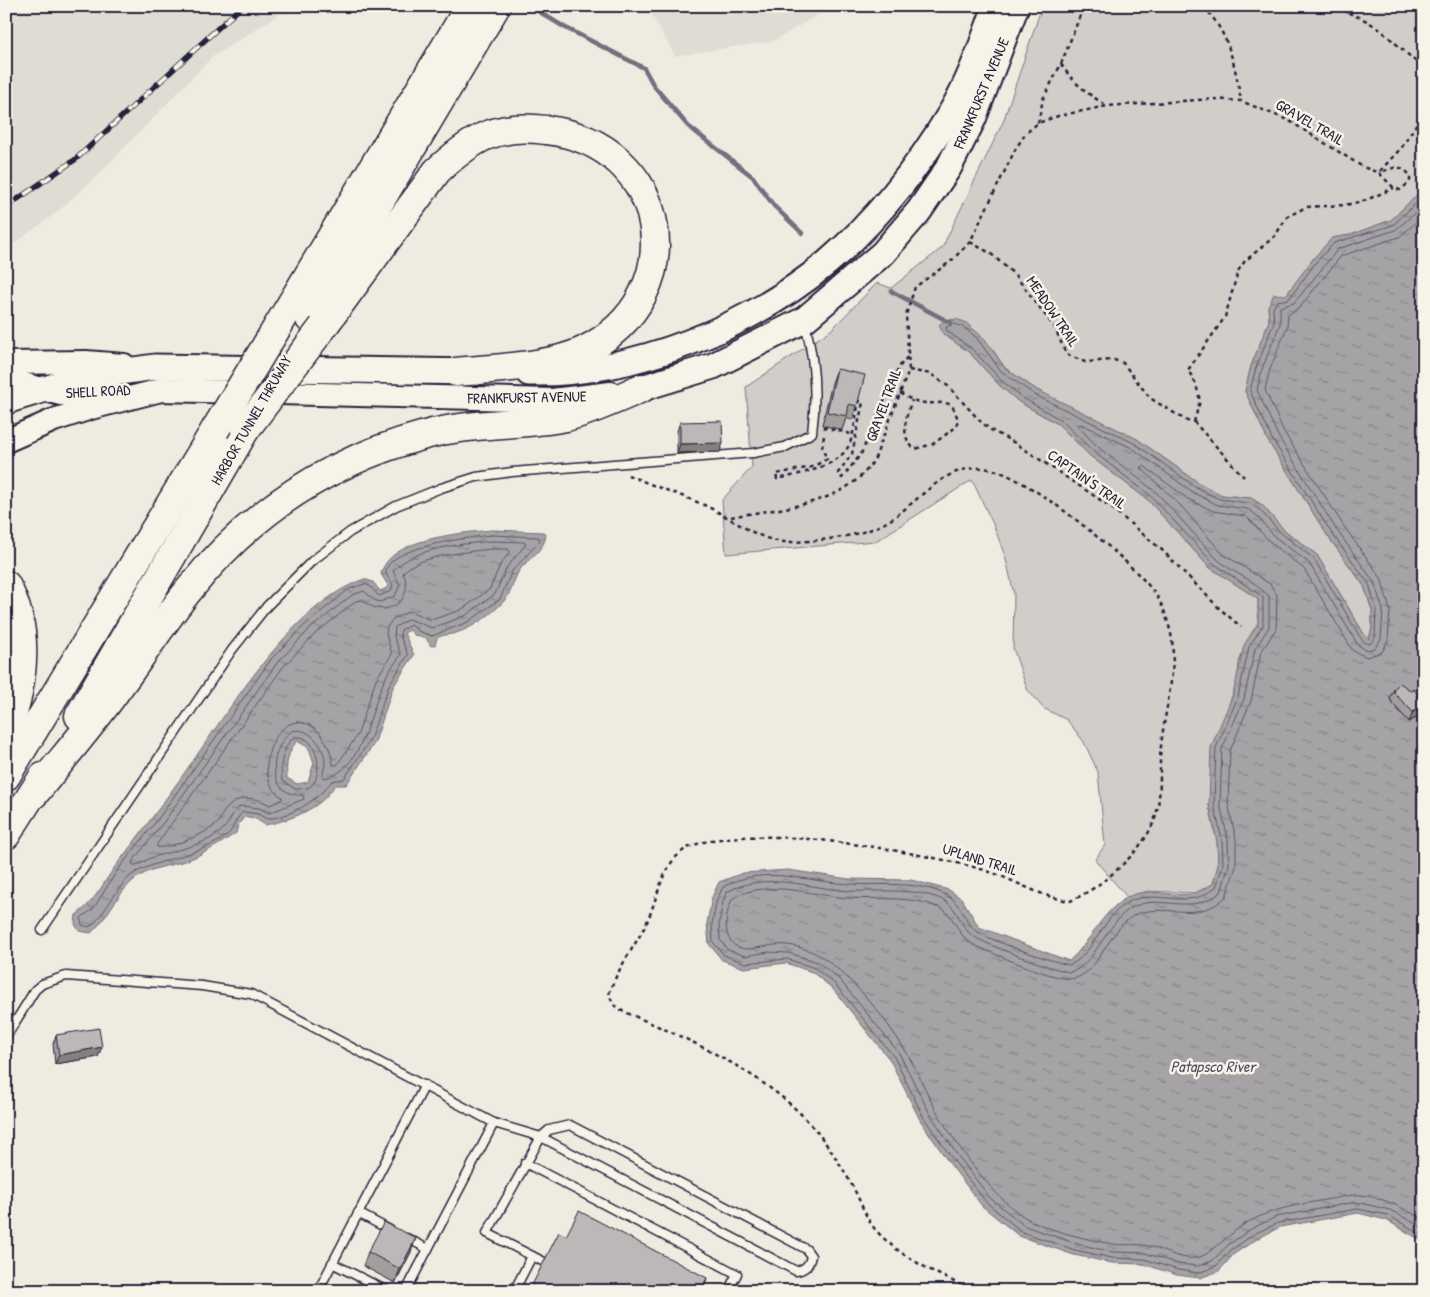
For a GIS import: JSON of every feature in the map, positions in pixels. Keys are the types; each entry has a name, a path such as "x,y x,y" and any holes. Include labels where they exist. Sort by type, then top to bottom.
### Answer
{"highway":[{"name":"HARBOR TUNNEL THRUWAY","path":"6,835 34,794 245,430 314,327 470,6"},
{"name":"HARBOR TUNNEL THRUWAY","path":"6,776 278,326 415,119 496,6"},
{"path":"314,327 437,171 459,151 483,138 506,129 525,128 555,131 599,146 616,159 634,179 646,201 654,223 656,257 641,301 625,321 600,342 562,360 456,372"},
{"path":"34,794 117,690 188,591 215,559 261,514 297,489 379,450 425,435 451,429 568,416 642,388"},
{"path":"6,585 20,623 23,646 18,695 6,733"}],"main road":[{"name":"FRANKFURST AVENUE","path":"6,401 84,378 158,379 456,372 553,374 590,369 638,359 701,339 744,318 827,263 861,232 914,169 956,102 976,62 996,6"},
{"name":"FRANKFURST AVENUE","path":"6,441 158,379 552,400 584,398 642,388 713,366 804,320 883,253 919,211 948,167 974,119 1016,6"},
{"path":"804,320 802,314 804,302 815,290 858,254 881,229 906,191 914,169"},
{"path":"744,318 776,309 788,312 804,320"},
{"name":"SHELL ROAD","path":"6,363 86,362 158,379"},
{"path":"6,379 42,389"}],"lane":[{"path":"42,930 232,650 267,606 312,561 358,528 396,506 441,488 476,477 512,472 608,466 753,453 785,447 812,433 814,363 804,320"},
{"path":"6,1037 20,1013 42,984 66,976 202,986 250,994 494,1123 541,1137 796,1271 804,1270 810,1263 811,1256 806,1249 570,1125 549,1130 541,1137 487,1233 546,1263"},
{"path":"318,1291 425,1085"},
{"path":"406,1291 494,1123"},
{"path":"525,1163 737,1274 728,1291"},
{"path":"358,1213 428,1249"},
{"path":"514,1291 532,1256"},
{"path":"332,1263 387,1291"}],"path":[{"name":"GRAVEL TRAIL","path":"1038,123 1044,99 1061,64 1084,6"},
{"path":"1202,6 1214,19 1226,38 1235,65 1241,101"},
{"path":"1334,6 1367,21 1382,31 1424,69"},
{"path":"1346,13 1351,6"},
{"path":"1061,64 1070,78 1080,88 1108,106"},
{"name":"GRAVEL TRAIL","path":"730,517 831,497 854,484 868,471 875,458 908,370 909,355 906,315 915,287 950,262 970,242 1016,148 1026,134 1038,123 1058,116 1108,106 1214,99 1241,101 1288,120 1364,167 1379,173 1394,188"},
{"path":"1379,173 1402,147 1424,112"},
{"path":"1194,422 1200,401 1196,384 1188,370 1225,317 1238,271 1245,261 1275,236 1287,217 1296,211 1306,207 1329,207 1366,200 1394,188 1400,190 1410,182 1410,176 1406,170 1393,167 1379,173"},
{"name":"MEADOW TRAIL","path":"970,242 990,253 1015,276 1055,328 1066,354 1085,362 1114,360 1123,363 1150,398 1187,421 1194,422 1244,477"},
{"path":"851,434 826,428 822,448 827,459 812,466 776,474 777,479 812,472 833,461 848,448 859,401 863,402 852,454 838,473 842,478 861,454 895,375 909,355"},
{"name":"CAPTAIN'S TRAIL","path":"908,370 932,374 948,386 981,422 991,430 1015,443 1108,505 1162,550 1212,602 1241,627"},
{"path":"900,393 912,400 927,403 944,402 952,405 958,420 956,427 933,444 915,449 907,438 905,426 912,400"},
{"path":"608,466 730,517"},
{"name":"UPLAND TRAIL","path":"730,517 758,535 771,540 788,542 844,536 866,532 885,523 940,481 961,470 979,468 996,470 1014,477 1038,492 1128,564 1147,584 1166,615 1173,647 1161,750 1160,793 1156,816 1150,831 1140,845 1097,886 1070,901 1050,897 984,870 900,850 796,839 751,837 709,839 693,844 680,853 669,866 647,921 609,994 613,1004 620,1010 711,1051 770,1088 801,1114 825,1144 847,1176 873,1226 883,1237 905,1255 973,1291"}],"shaded area":[{"path":"6,6 292,6 211,58 96,177 57,212 6,250"},
{"path":"647,6 832,6 774,41 675,56"},
{"path":"1042,6 1424,6 1424,188 1391,220 1350,235 1332,238 1313,259 1286,296 1268,306 1269,321 1251,366 1245,391 1268,441 1327,535 1364,586 1372,610 1372,628 1369,639 1364,634 1317,555 1283,529 1262,505 1251,498 1222,495 1199,483 1137,439 1037,390 1005,368 993,350 943,334 969,352 999,385 1019,402 1058,424 1090,456 1148,500 1209,567 1258,599 1258,623 1239,661 1238,677 1227,711 1209,805 1217,842 1218,865 1213,884 1195,893 1148,891 1127,897 1095,860 1105,845 1098,772 1084,742 1067,720 1043,708 1027,689 1013,648 1014,594 1006,559 994,526 972,480 876,541 726,554 722,500 752,467 746,387 831,330 877,283 891,288 942,248 1003,122"}],"water":[{"name":"Patapsco River","path":"1424,188 1424,1242 1386,1220 1358,1213 1280,1227 1234,1254 1219,1271 1200,1278 1177,1275 1143,1264 1112,1263 1074,1255 1019,1236 982,1206 947,1160 920,1120 890,1060 832,988 812,972 786,963 744,968 722,960 709,944 707,923 712,897 719,882 743,873 788,870 849,879 911,880 949,890 962,899 979,927 1069,961 1110,911 1126,898 1134,894 1151,892 1186,894 1197,892 1213,884 1218,865 1217,842 1209,805 1211,747 1233,695 1244,645 1258,623 1258,599 1209,567 1148,500 1090,456 1058,424 1019,402 999,385 969,352 943,334 939,325 944,321 955,319 965,322 985,339 1005,368 1037,390 1137,439 1199,483 1221,495 1251,498 1262,505 1283,529 1317,555 1364,634 1369,639 1372,628 1372,610 1364,586 1327,535 1268,441 1245,391 1251,366 1269,321 1268,306 1274,294 1286,295 1313,259 1332,238 1350,235 1391,220"},
{"path":"492,530 543,532 546,534 541,548 519,571 507,597 494,611 482,620 462,631 437,638 435,645 431,646 426,638 414,635 410,630 404,633 414,655 393,687 375,742 346,785 335,785 322,801 314,807 285,820 265,825 256,819 245,816 238,825 236,833 212,849 185,861 153,870 135,879 123,891 103,920 91,933 79,931 75,924 76,915 90,903 249,681 292,630 339,591 364,579 373,582 380,591 389,587 381,574 387,562 397,552 411,545 445,536","holes":["297,741 309,748 314,763 308,782 297,784 287,778 289,754"]}],"building":[{"path":"837,369 865,375 857,406 849,404 847,416 827,412"},
{"path":"722,421 723,443 680,444 680,422"},
{"path":"1400,683 1411,691 1413,689 1418,694 1416,697 1423,703 1422,707 1413,712 1395,694 1394,689"},
{"path":"99,1028 102,1047 59,1055 56,1035"},
{"path":"579,1211 707,1278 700,1291 529,1291 559,1232 566,1236"},
{"path":"384,1222 416,1238 400,1269 368,1252"}],"waterway":[{"path":"530,6 564,27 644,68 654,86 688,126 753,177 774,206 802,233"},
{"path":"891,291 951,323"}],"railway":[{"path":"6,207 76,159 242,6"}]}
